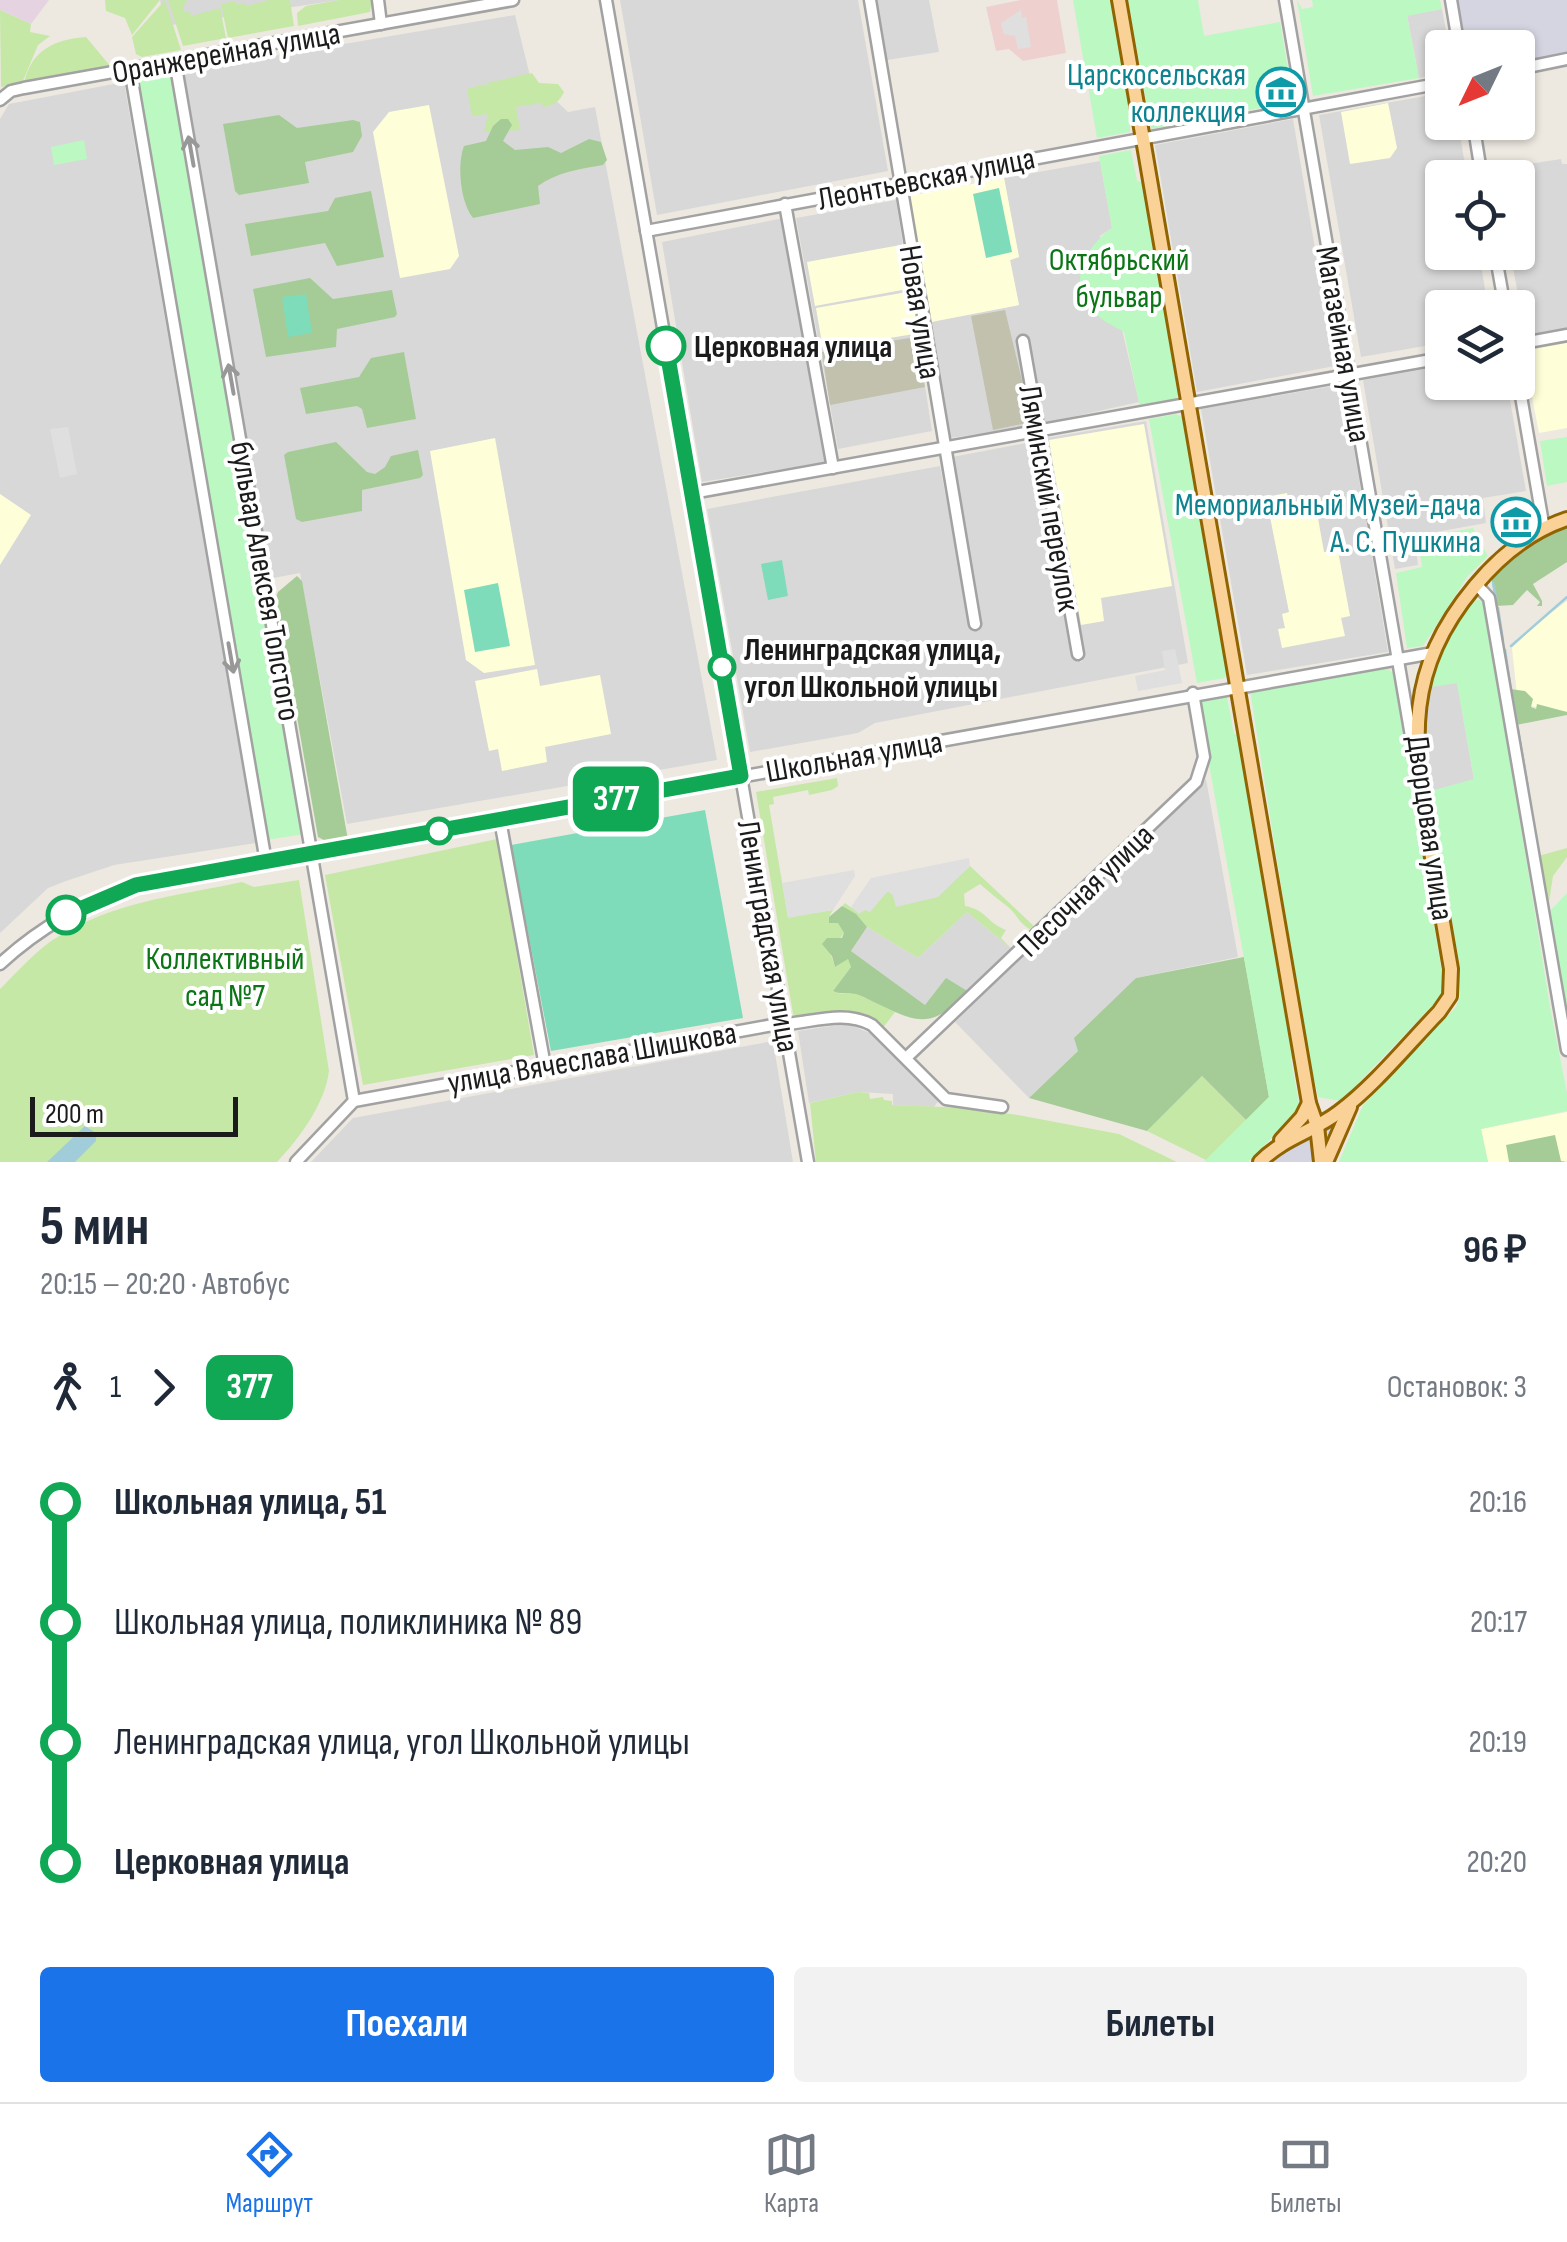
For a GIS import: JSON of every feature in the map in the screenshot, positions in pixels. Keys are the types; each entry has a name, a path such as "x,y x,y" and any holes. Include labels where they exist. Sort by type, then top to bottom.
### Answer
{"main road":[{"path":"1119,0 1322,1162"},
{"name":"Дворцовая улица","path":"1353,1101 1450,996 1451,969 1417,770 1416,729 1421,689 1433,653 1454,614 1496,562 1544,528 1567,519"},
{"path":"1281,1143 1317,1126 1353,1101"},
{"path":"1322,1162 1353,1101"},
{"path":"1260,1162 1281,1143 1309,1103"},
{"path":"1281,1143 1308,1142 1322,1162"}],"street":[{"path":"378,0 381,24"},
{"name":"Оранжерейная улица","path":"0,99 11,91 512,0"},
{"name":"Ленинградская улица","path":"606,0 808,1162"},
{"name":"Новая улица","path":"870,0 975,624"},
{"name":"Магазейная улица","path":"1285,0 1417,770"},
{"path":"1451,0 1457,30"},
{"path":"1535,65 1567,59"},
{"name":"бульвар Алексея Толстого","path":"175,61 354,1100"},
{"name":"бульвар Алексея Толстого","path":"130,69 266,862"},
{"name":"Леонтьевская улица","path":"646,231 1425,86"},
{"path":"786,204 833,468"},
{"path":"1535,341 1567,335"},
{"name":"Ляминский переулок","path":"1023,341 1078,654"},
{"path":"692,493 1425,361"},
{"path":"1522,400 1544,528"},
{"path":"1476,584 1488,598 1567,1050"},
{"name":"Школьная улица","path":"0,964 54,921 116,892 1433,653"},
{"path":"1404,688 1412,694 1421,689"},
{"name":"Песочная улица","path":"906,1058 1196,782 1204,757 1194,694"},
{"path":"500,820 545,1066"},
{"name":"улица Вячеслава Шишкова","path":"354,1100 836,1017 861,1019 872,1026 946,1098 1002,1108"},
{"path":"296,1162 354,1100"}],"shaded area":[{"path":"0,0 49,0 31,24 0,10"},
{"path":"160,0 340,0 165,26"},
{"path":"620,0 858,0 888,171 657,215"},
{"path":"877,0 929,0 939,52 887,60"},
{"path":"1021,0 1057,0 1066,53 1023,61 1009,49 996,51 986,7"},
{"path":"1447,0 1567,0 1567,63 1535,69 1535,30 1453,30"},
{"path":"1442,9 1446,30 1425,30 1425,77 1419,78 1407,15"},
{"path":"1021,10 1022,18 1026,17 1031,47 1018,49 1015,36 1004,34 1001,23"},
{"path":"515,15 530,76 568,112 595,107 717,760 347,824 300,573 268,579 184,71"},
{"path":"124,82 256,843 114,865 66,881 48,888 0,933 0,119 9,104"},
{"path":"1425,96 1425,140 1461,140 1464,160 1425,160 1425,270 1482,270 1485,290 1425,290 1425,346 1361,357 1319,115"},
{"path":"1388,103 1397,148 1390,158 1350,164 1341,112"},
{"path":"429,105 459,256 450,269 400,278 373,132 389,112"},
{"path":"279,115 297,128 353,120 360,122 362,136 353,152 305,162 309,183 239,195 235,191 223,124"},
{"path":"501,119 508,119 512,125 503,141 515,150 548,147 561,153 589,139 601,142 607,160 603,165 545,181 538,186 540,204 473,218 460,172 464,146 486,141"},
{"path":"1293,119 1335,366 1197,392 1155,145"},
{"path":"1561,159 1562,164 1567,164 1567,332 1535,338 1535,290 1517,290 1513,270 1535,270 1535,163"},
{"path":"1100,161 1112,228 1100,236 1139,402 1036,425 950,438 931,322 1019,305 1010,260 1019,257 1004,178"},
{"path":"1004,178 1019,257 1010,260 1019,305 931,322 909,196"},
{"path":"371,191 384,257 337,266 325,243 251,256 245,224 328,211 335,198"},
{"path":"896,200 932,431 838,449 796,218"},
{"path":"784,218 825,462 702,482 662,242"},
{"path":"906,244 913,288 815,306 807,262"},
{"path":"310,278 333,299 392,290 397,314 337,329 336,347 266,357 253,289"},
{"path":"913,291 920,333 823,349 816,308"},
{"path":"1005,310 1032,422 993,430 971,316"},
{"path":"916,337 925,387 830,405 822,352"},
{"path":"1567,343 1567,428 1539,433 1533,400 1535,349"},
{"path":"404,352 416,419 367,428 362,409 357,406 306,414 300,388 359,377 371,358"},
{"path":"1425,369 1425,400 1510,400 1526,491 1483,498 1486,523 1414,536 1418,565 1395,569 1363,380"},
{"path":"1338,385 1344,389 1388,652 1247,675 1201,409"},
{"path":"1146,421 1188,663 875,723 858,733 750,752 707,509 940,466 970,624 976,629 980,624 974,579 952,457 1037,441 1075,658 1081,662 1085,656 1046,438"},
{"path":"1144,424 1172,586 1101,598 1104,621 1081,625 1049,440"},
{"path":"68,427 77,474 60,478 50,429"},
{"path":"495,438 535,665 484,673 466,660 430,451"},
{"path":"336,442 367,472 375,474 391,456 418,450 423,475 362,490 362,511 302,522 296,519 284,455"},
{"path":"1287,493 1291,511 1316,507 1324,552 1338,551 1350,616 1341,618 1345,636 1282,648 1278,629 1285,628 1282,614 1289,612 1266,497"},
{"path":"0,494 31,515 0,565"},
{"path":"1567,526 1567,562 1533,584 1542,606 1537,606 1540,602 1527,590 1513,605 1496,606 1491,576 1527,547"},
{"path":"297,576 302,581 348,840 330,843 318,837 276,597"},
{"path":"1567,601 1567,712 1518,704 1512,648"},
{"path":"1175,649 1182,683 1138,691 1135,676 1165,670 1162,651"},
{"path":"537,669 540,686 600,675 611,734 545,747 547,762 502,771 498,749 489,751 475,681"},
{"path":"1457,682 1474,780 1431,791 1425,734 1431,687"},
{"path":"1510,689 1525,691 1533,699 1531,707 1536,709 1537,704 1567,715 1516,725"},
{"path":"1206,779 1238,957 1136,978 1078,1051 1029,1098 955,1022"},
{"path":"969,858 970,866 938,897 896,907 888,891 870,912 859,914 851,907 871,878"},
{"path":"854,870 855,876 833,910 788,918 782,883"},
{"path":"842,906 867,927 851,951 925,1005 946,978 969,992 936,1017 917,1019 856,994 833,991 851,967 848,959 835,967 822,944 827,938 842,938 844,933 838,923 829,923 829,917"},
{"path":"967,912 1013,950 969,992 925,1005 851,951 867,927 918,958"},
{"path":"1244,957 1269,1097 1246,1120 1202,1076 1147,1131 1029,1098 1078,1051 1074,1038 1136,978"},
{"path":"838,1025 870,1033 938,1101 934,1107 893,1105 893,1094 858,1092 809,1103 798,1031"},
{"path":"773,1041 793,1162 311,1162 353,1118"},
{"path":"1302,1110 1325,1119 1340,1137 1330,1162 1250,1162"},
{"path":"1567,1112 1567,1162 1488,1162 1481,1129"},
{"path":"1555,1135 1561,1161 1567,1162 1509,1162 1506,1145"}],"green space":[{"path":"105,0 160,0 132,35 125,18 106,11"},
{"path":"165,0 181,50 142,57 136,54 132,37"},
{"path":"168,0 188,0 184,12 191,16 220,8 226,38 183,46"},
{"path":"290,0 294,26 228,38 221,4 236,1 247,6"},
{"path":"372,0 370,12 298,26 297,13 306,6"},
{"path":"1073,0 1112,0 1134,122 1130,132 1097,138"},
{"path":"1128,0 1198,0 1204,36 1280,22 1290,81 1267,86 1271,106 1151,129"},
{"path":"1297,0 1302,9 1313,7 1312,0 1440,0 1442,9 1407,16 1419,78 1313,96"},
{"path":"0,10 31,24 30,32 50,36 38,45 22,83 1,87"},
{"path":"86,37 111,67 24,83 32,62 46,48"},
{"path":"532,73 539,83 558,84 564,92 560,98 543,107 542,103 516,107 520,130 484,132 488,114 472,116 467,89 485,84 489,88 487,83"},
{"path":"174,75 305,834 266,840 135,81"},
{"path":"84,140 87,159 54,165 51,147"},
{"name":"Октябрьский бульвар","path":"1131,150 1137,181 1142,182 1178,394 1176,401 1140,408 1124,332 1100,318 1087,304 1080,280 1086,257 1112,228 1099,156"},
{"path":"999,188 1012,252 986,258 973,194"},
{"path":"306,294 312,333 288,337 282,297"},
{"path":"1176,414 1182,417 1228,674 1197,683 1149,419"},
{"path":"1567,437 1567,482 1547,486 1540,441"},
{"path":"1473,528 1488,556 1467,577 1423,646 1407,648 1396,573 1422,567 1418,538"},
{"path":"782,560 788,596 768,600 761,564"},
{"path":"498,583 510,646 475,652 464,590"},
{"path":"1470,601 1485,604 1567,1111 1481,1129 1488,1162 1339,1162 1363,1105 1456,1007 1460,996 1460,969 1431,791 1474,779 1457,683 1431,687 1443,647"},
{"path":"1386,667 1393,673 1444,986 1442,995 1341,1101 1318,1097 1312,1080 1250,690"},
{"path":"1227,697 1234,734 1238,734 1295,1057 1291,1059 1300,1109 1248,1162 1204,1162 1269,1097 1198,703"},
{"path":"837,778 838,786 832,790 773,797 774,804 769,805 788,917 833,910 829,917 838,922 844,933 830,952 835,967 849,958 851,967 833,991 855,993 895,1012 882,1029 850,1012 799,1019 793,1014 756,792"},
{"path":"705,810 743,1018 551,1051 511,845"},
{"name":"Коллективный сад №7","path":"497,839 534,1055 363,1085 325,875"},
{"path":"1567,848 1567,857 1553,876 1549,902 1545,904 1538,856"},
{"path":"970,866 1036,928 1033,931 1024,925 980,884 964,894 965,906 978,910 1006,930 1001,938 1013,950 967,912 918,958 867,927 842,906 845,903 859,913 888,891 893,895 937,897"},
{"name":"Коллективный сад №7","path":"299,880 329,1071 310,1120 277,1162 0,1162 0,989 31,958 74,928 120,909 242,882 254,887"},
{"path":"1567,893 1567,1027 1549,919 1550,911"},
{"path":"1202,1076 1246,1120 1206,1160 1147,1131"},
{"path":"869,1093 870,1099 883,1097 892,1105 968,1108 1119,1134 1177,1162 816,1162 810,1103"}],"water":[{"path":"85,1126 96,1133 96,1141 75,1162 47,1162"}],"waterway":[{"path":"1493,583 1496,598"},
{"path":"1511,646 1567,597"},
{"path":"1498,608 1503,641"},
{"path":"1505,650 1510,685"},
{"path":"1511,691 1517,722"},
{"path":"1518,730 1528,788"},
{"path":"1529,796 1536,844"}],"bus line":[{"name":"377","path":"66,915 136,885 741,776 666,346"}],"place":[{"name":"Царскосельская коллекция","path":"1281,92"},
{"name":"Церковная улица","path":"666,346"},
{"name":"Мемориальный Музей-дача А. С. Пушкина","path":"1516,522"},
{"name":"Ленинградская улица, угол Школьной улицы","path":"722,667"}]}
